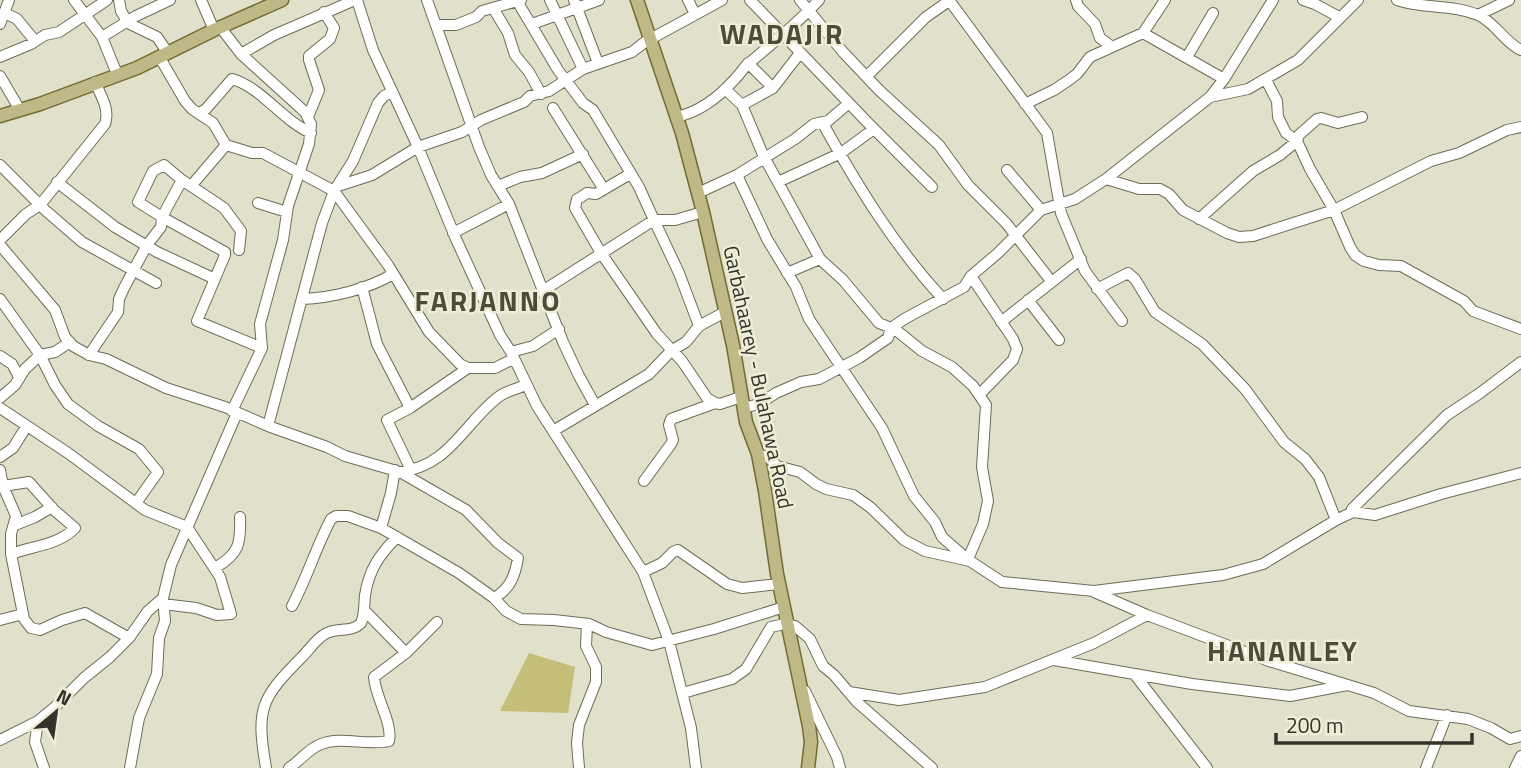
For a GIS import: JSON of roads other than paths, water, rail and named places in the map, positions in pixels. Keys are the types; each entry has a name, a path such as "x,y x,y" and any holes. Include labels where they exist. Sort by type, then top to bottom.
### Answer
{"main road":[{"path":"0,116 164,55 218,29 257,5 282,0"},
{"name":"Garbahaarey - Bulahawa Road","path":"637,0 698,193 725,312 748,434 758,454 779,584 811,742 808,768"}],"street":[{"path":"74,0 102,37 117,74"},
{"path":"0,57 45,35 59,32 107,0"},
{"path":"119,0 128,23 157,37 185,101 213,123 226,145 252,153 263,153 299,173 336,188 429,332 446,353 468,368 495,368 512,355 533,346 559,329"},
{"path":"102,37 136,16 170,0"},
{"path":"201,0 218,29 308,117"},
{"path":"241,54 274,35 356,0 370,42 500,335 553,431 643,572 669,640 691,728 696,768"},
{"path":"427,0 471,127 509,204 579,376 595,405"},
{"path":"474,0 482,11"},
{"path":"437,25 456,25 476,17 482,11 520,0 520,6 550,57 583,103 593,110 644,195 699,326"},
{"path":"550,0 583,69"},
{"path":"532,24 575,4 599,0"},
{"path":"688,0 695,14"},
{"path":"336,188 372,175 418,147 453,136 481,120 541,94 583,69 632,52 722,0"},
{"path":"750,0 932,187"},
{"path":"800,0 867,76 939,145 968,185 1015,234 1033,261 1051,281"},
{"path":"676,117 704,107 725,89 748,63 784,34 819,0"},
{"path":"867,76 926,17 949,0 1047,133 1058,204 1097,289 1122,321"},
{"path":"1076,0 1093,21 1100,38 1111,46"},
{"path":"1026,104 1054,90 1077,74 1090,57 1143,33 1165,0"},
{"path":"645,481 673,440 669,425 671,419 715,404 759,404 785,389 819,379 840,368 888,338 891,328 931,302 943,299 964,287 971,276 1041,210 1075,200 1106,179 1210,97 1273,0"},
{"path":"1303,0 1339,17"},
{"path":"1210,97 1248,89 1298,60 1358,0"},
{"path":"1397,0 1478,15 1521,50"},
{"path":"1478,15 1509,0"},
{"path":"575,4 598,63"},
{"path":"5,6 35,41"},
{"path":"0,24 5,6"},
{"path":"493,8 508,33 515,55 529,72 541,94"},
{"path":"130,768 139,718 157,674 159,638 165,621 163,601 171,565 262,348 260,324 275,273 287,212 306,155 311,133 308,117 319,90 309,56 334,33 334,28 324,12"},
{"path":"1187,57 1213,13"},
{"path":"1143,33 1224,79"},
{"path":"741,105 773,88 800,53"},
{"path":"748,63 773,88"},
{"path":"0,76 20,110"},
{"path":"199,113 206,109 232,79 311,133"},
{"path":"1266,80 1277,101 1278,117 1286,133 1297,141 1334,209 1355,255 1379,265 1401,266 1464,301 1473,310 1521,329"},
{"path":"0,240 26,214 40,205 105,124 106,107 95,82"},
{"path":"725,89 741,105 764,157 820,259 843,280 875,319 922,351 952,367 979,394 986,405 982,467 988,501 983,524 969,560"},
{"path":"268,426 322,223 336,188 353,161 377,103 392,92"},
{"path":"698,193 737,175 814,124 833,118 849,103"},
{"path":"553,108 603,188"},
{"path":"1199,219 1253,172 1297,141 1299,135 1321,118 1338,122 1363,117"},
{"path":"822,122 849,171 883,223 943,299"},
{"path":"1106,179 1139,189 1160,189 1199,219 1239,237 1253,236 1334,209 1424,164 1459,153 1507,130 1521,127"},
{"path":"778,182 841,153 874,129"},
{"path":"89,355 118,312 119,299 147,245 161,227 162,217 186,183 226,145"},
{"path":"498,186 520,177 542,173 583,153"},
{"path":"0,165 82,242 156,284"},
{"path":"239,250 241,231 224,208 162,165 153,171 138,202 225,252 197,321 262,348"},
{"path":"1007,170 1041,210"},
{"path":"630,174 596,194 587,193 577,199 575,208 601,253 657,334 715,404"},
{"path":"737,175 763,231 814,327 882,428 914,496 935,522 942,537 969,560 1002,582 1094,591 1223,575 1263,564 1353,512 1375,515 1521,473"},
{"path":"57,183 115,228 215,279"},
{"path":"258,203 287,212"},
{"path":"453,233 509,204"},
{"path":"544,290 654,220 675,220 703,212"},
{"path":"0,245 55,310 65,337 89,355 106,359 166,388 358,461 397,471 466,510 517,558 512,580 502,593 494,598"},
{"path":"787,273 820,259"},
{"path":"1002,322 1081,259"},
{"path":"1097,289 1128,273 1135,279 1155,312 1202,344 1245,389 1284,442 1305,459 1319,477 1336,520"},
{"path":"302,299 323,298 362,287 393,274"},
{"path":"971,276 1013,339 1017,354 979,394"},
{"path":"362,287 377,344 410,408"},
{"path":"0,299 40,355 68,404 98,426 139,449 158,472 136,503"},
{"path":"1028,300 1059,340"},
{"path":"553,431 649,373 671,351 686,342 699,326 725,312"},
{"path":"0,398 15,385 40,355 54,352 70,342"},
{"path":"0,356 12,364 19,377"},
{"path":"1353,512 1352,509 1447,415 1521,362"},
{"path":"411,470 387,420 410,408 468,368"},
{"path":"397,471 411,470 438,458 454,445 500,395 526,385"},
{"path":"0,408 136,503 156,515 187,527 220,577 231,614 217,615 163,601 148,611 129,638 65,698 38,721 0,740"},
{"path":"0,457 13,448 26,427"},
{"path":"758,454 769,458 777,467 800,472 826,489 853,495 870,507 904,540 916,547 969,560"},
{"path":"0,470 16,516 11,554 23,614 31,628 40,630 85,613 129,638"},
{"path":"381,528 397,471"},
{"path":"4,486 29,482 52,508 75,525 74,530 44,545 11,554"},
{"path":"0,537 52,508"},
{"path":"292,606 331,519 348,516 381,528 459,573 521,620 587,624 652,645 784,607"},
{"path":"215,568 227,561 239,546 240,517"},
{"path":"263,767 262,711 268,695 285,673 324,634 357,627 363,619 373,565 397,537"},
{"path":"643,572 662,563 678,550 727,584 742,588 779,584"},
{"path":"1094,591 1147,615 1269,661 1382,696 1409,711 1468,719 1491,728 1521,747"},
{"path":"364,610 405,653"},
{"path":"0,620 23,614"},
{"path":"849,692 899,700 985,687 1094,643 1147,615"},
{"path":"289,768 320,744 347,740 377,743 389,741 390,731 373,677 405,653 437,622"},
{"path":"579,768 579,725 596,682 596,667 586,646 587,624"},
{"path":"683,693 732,679 746,669 771,627 795,626 810,639 822,666 863,709 932,768"},
{"path":"1054,660 1192,684 1290,696 1348,685"},
{"path":"1135,675 1207,768"},
{"path":"800,681 829,739 839,768"},
{"path":"1426,768 1447,715"},
{"path":"38,721 35,743 44,768"},
{"path":"1510,739 1521,730"},
{"path":"1510,739 1521,736"},
{"path":"1515,768 1521,756"}],"district":[{"name":"WADAJIR","path":"782,33"},
{"name":"FARJANNO","path":"488,300"},
{"name":"HANANLEY","path":"1283,650"}]}
